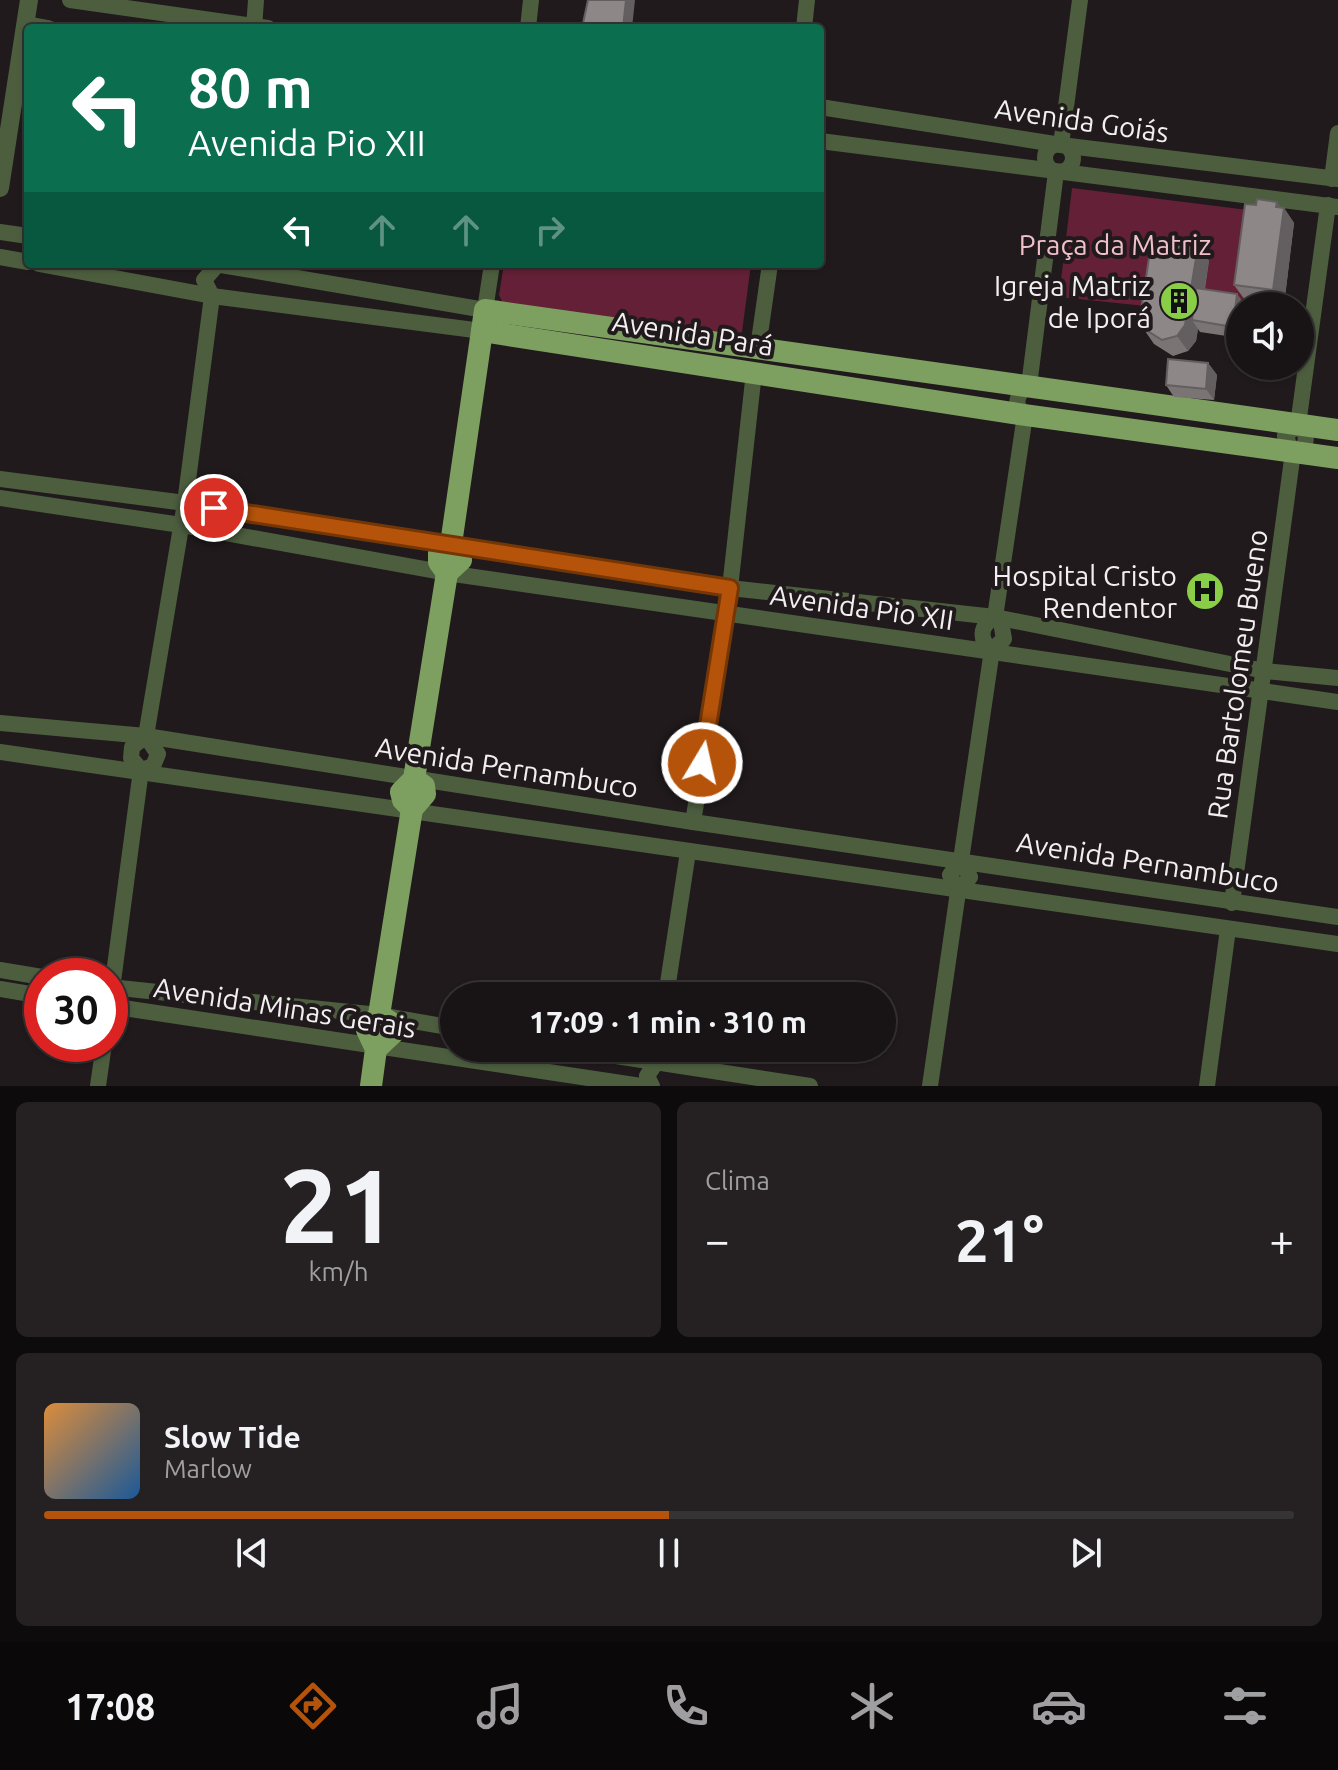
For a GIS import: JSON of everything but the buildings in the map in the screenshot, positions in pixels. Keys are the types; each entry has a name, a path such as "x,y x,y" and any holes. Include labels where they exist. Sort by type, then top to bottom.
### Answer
{"main road":[{"name":"Avenida Pará","path":"483,321 758,348 1338,430"},
{"name":"Avenida Pará","path":"483,321 754,372 1025,415 1338,458"},
{"path":"371,1086 376,1049 393,1033 390,1022 379,1015 412,809 403,800 401,792 414,779 447,573 461,560 459,552 451,544 483,321"}],"street":[{"path":"26,24 29,0"},
{"path":"70,0 235,24"},
{"path":"256,0 256,24"},
{"path":"528,24 531,0"},
{"path":"804,24 807,0"},
{"path":"1056,172 1065,172 1073,161 1069,149 1061,145 1080,0"},
{"path":"0,188 24,37"},
{"name":"Avenida Goiás","path":"824,108 1061,145 1336,180"},
{"name":"Rua Bartolomeu Bueno","path":"1207,1086 1228,929 1241,923 1243,916 1241,909 1232,903 1293,452 1304,446 1307,440 1306,432 1298,425 1335,205 1320,200 1316,192 1320,183 1336,180 1338,133"},
{"path":"824,142 1335,205"},
{"path":"930,1086 958,892 970,877 961,860 992,650 1004,639 1005,630 995,617 1025,415 1038,406 1036,391 1029,386 1056,172"},
{"path":"0,232 24,235"},
{"path":"0,257 24,261"},
{"name":"Avenida Pará","path":"61,268 212,296 483,321"},
{"path":"116,958 141,770 131,758 132,747 146,736 185,503 212,296 223,292 228,283 219,268"},
{"name":"Avenida Pará","path":"236,268 483,321"},
{"path":"483,321 491,268"},
{"path":"668,982 688,852 697,848 702,839 700,829 693,822 727,615 754,372 766,369 769,362 765,351 758,348 769,268"},
{"name":"Avenida Pio XII","path":"0,479 185,503 730,588 995,617 1265,671 1338,678"},
{"name":"Avenida Pio XII","path":"0,498 181,525 447,573 1338,702"},
{"name":"Avenida Pernambuco","path":"0,723 146,736 693,822 1338,917"},
{"name":"Avenida Pernambuco","path":"0,752 412,809 958,892 1338,944"},
{"path":"0,970 24,974"},
{"path":"0,989 24,993"},
{"name":"Avenida Minas Gerais","path":"128,997 379,1015 440,1026"},
{"name":"Avenida Minas Gerais","path":"128,999 376,1049 641,1086"},
{"path":"98,1086 101,1062"},
{"path":"653,1062 647,1076 654,1086"},
{"path":"687,1062 810,1086"}],"green space":[{"name":"Praça da Matriz","path":"1072,188 1256,211 1246,292 1226,292 1226,297 1204,294 1209,261 1155,307 1059,297"},
{"path":"503,268 750,268 742,332 733,339 504,305 499,295"}],"place":[{"name":"Igreja Matriz de Iporá","path":"1179,301"},
{"name":"Hospital Cristo Rendentor","path":"1205,591"}],"route":[{"path":"214,508 730,588 702,763"}]}
